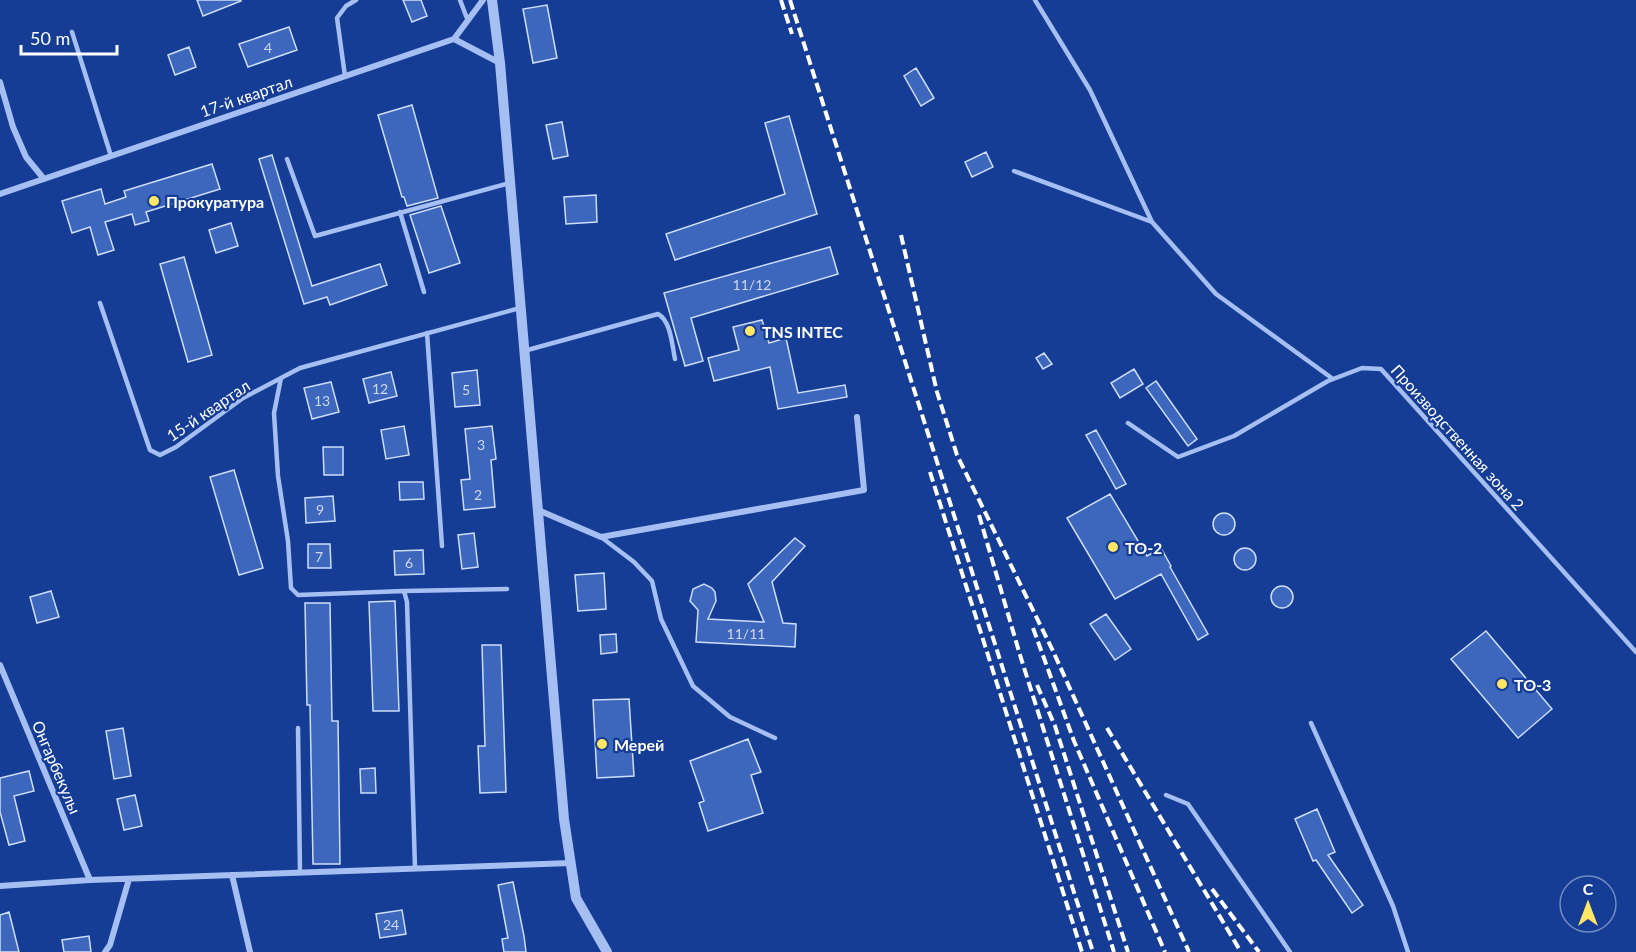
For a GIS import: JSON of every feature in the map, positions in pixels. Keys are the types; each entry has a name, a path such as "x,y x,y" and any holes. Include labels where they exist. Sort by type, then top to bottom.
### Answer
{"street":[{"path":"483,0 454,39 500,63"},
{"path":"492,0 500,63 564,819 576,898 607,952"},
{"name":"17-й квартал","path":"0,194 454,39"},
{"path":"0,82 14,128 26,157 44,179"},
{"path":"538,510 601,537 864,490 857,417"},
{"name":"Онгарбекулы","path":"1,669 90,880"},
{"path":"0,886 90,880 571,863"},
{"path":"232,875 250,952"},
{"path":"105,952 110,945 129,879"}],"lane":[{"path":"345,76 337,18 346,6 356,0"},
{"path":"460,0 468,21"},
{"path":"1035,0 1090,90 1152,222 1216,294 1333,379"},
{"path":"72,32 111,156"},
{"path":"287,159 315,236 510,183"},
{"path":"1014,171 1152,222"},
{"path":"400,212 424,292"},
{"name":"15-й квартал","path":"100,303 150,450 160,455 176,447 243,398 300,368 520,308"},
{"path":"524,351 658,314 663,316 667,324 675,359"},
{"path":"427,333 442,546"},
{"name":"Производственная зона 2","path":"1128,423 1178,457 1235,435 1333,379 1362,369 1381,369 1636,652"},
{"path":"281,378 274,413 278,476 288,541 291,588 298,595 507,589"},
{"path":"601,537 634,562 652,581 661,619 693,686 730,717 775,738"},
{"path":"404,591 407,602 415,868"},
{"path":"1311,723 1393,906 1408,952"},
{"path":"298,728 300,873"},
{"path":"1166,795 1188,804 1290,952"}],"building":[{"path":"197,0 241,0 241,1 203,16"},
{"path":"403,0 421,0 427,16 412,22"},
{"path":"547,5 557,58 533,63 523,9"},
{"path":"289,27 297,50 248,67 239,44"},
{"path":"189,47 196,67 175,75 168,55"},
{"path":"916,68 934,98 921,106 904,76"},
{"path":"412,105 438,198 407,206 402,197 378,115"},
{"path":"789,116 817,214 675,260 666,234 785,194 765,123"},
{"path":"562,122 568,156 553,159 546,125"},
{"path":"986,152 993,167 972,177 965,162"},
{"path":"272,155 312,286 380,264 387,285 330,305 327,297 304,304 259,159"},
{"path":"212,164 220,189 146,212 149,221 135,225 132,214 105,222 114,250 98,255 90,227 72,233 62,201 101,189 105,204 126,197 124,191"},
{"path":"596,195 597,222 566,224 564,197"},
{"path":"441,206 460,263 429,273 410,215"},
{"path":"231,223 238,246 216,253 209,230"},
{"path":"830,247 838,274 691,318 703,361 685,366 664,293"},
{"path":"184,257 212,355 188,362 160,264"},
{"path":"762,320 769,343 786,338 798,393 845,385 847,397 778,409 770,367 714,381 708,358 739,350 733,327"},
{"path":"1044,353 1052,364 1043,369 1036,358"},
{"path":"1134,369 1143,384 1120,398 1111,383"},
{"path":"477,370 480,405 455,407 452,373"},
{"path":"391,372 397,396 369,403 363,379"},
{"path":"1156,381 1197,439 1188,446 1146,388"},
{"path":"331,382 339,412 312,419 304,388"},
{"path":"404,426 409,455 386,459 381,430"},
{"path":"492,426 496,459 491,460 495,507 464,510 461,480 470,479 465,429"},
{"path":"1096,430 1126,484 1116,489 1086,435"},
{"path":"323,447 343,447 343,475 324,475"},
{"path":"234,470 263,568 239,575 210,477"},
{"path":"399,482 423,482 424,499 400,500"},
{"name":"ТО-2","path":"1110,494 1147,556 1161,548 1208,634 1198,640 1161,574 1115,599 1067,518"},
{"path":"333,496 335,521 306,523 305,498"},
{"path":"1224,513 1232,516 1235,524 1232,532 1224,535 1216,532 1213,524 1216,516"},
{"path":"474,533 478,567 462,569 458,535"},
{"path":"795,538 805,546 772,582 783,623 796,624 795,647 696,642 698,610 690,601 693,589 704,584 715,592 716,601 708,619 764,622 748,584"},
{"path":"308,544 330,544 331,568 308,568"},
{"path":"1245,548 1253,551 1256,559 1253,567 1245,570 1237,567 1234,559 1237,551"},
{"path":"423,550 424,574 395,575 394,551"},
{"path":"604,573 606,609 578,611 575,575"},
{"path":"1282,586 1290,589 1293,597 1290,605 1282,608 1274,605 1271,597 1274,589"},
{"path":"51,591 59,617 37,623 30,597"},
{"path":"395,601 399,711 373,711 369,602"},
{"path":"305,603 330,603 332,721 338,721 340,864 313,864 310,705 307,705"},
{"path":"1106,614 1131,649 1115,660 1090,624"},
{"name":"ТО-3","path":"1486,631 1552,709 1518,738 1451,659"},
{"path":"616,634 617,652 601,654 600,635"},
{"path":"482,645 501,645 506,792 480,793 478,746 485,746"},
{"path":"629,699 634,776 597,778 593,700"},
{"path":"123,728 131,776 114,779 106,731"},
{"path":"748,739 761,772 751,775 763,813 708,831 699,803 704,801 690,761"},
{"path":"375,768 376,793 361,793 360,769"},
{"path":"29,771 34,791 14,796 25,841 9,845 0,812 0,778"},
{"path":"135,795 142,826 124,830 117,799"},
{"path":"1317,809 1335,852 1328,855 1363,905 1352,913 1316,860 1313,861 1295,819"},
{"path":"513,882 526,952 504,952 502,939 508,938 498,885"},
{"path":"402,910 406,934 380,938 376,914"},
{"path":"9,912 19,952 0,952 0,915"},
{"path":"89,936 91,952 64,952 62,940"}],"railway":[{"path":"781,0 792,34"},
{"path":"790,0 1093,952"},
{"path":"901,235 937,392 957,455 1053,651 1189,952"},
{"path":"930,472 1082,952"},
{"path":"979,515 1020,655 1114,952"},
{"path":"1033,628 1074,741 1165,952"},
{"path":"1037,685 1055,726 1128,952"},
{"path":"1107,728 1241,952"},
{"path":"1212,889 1259,952"}],"place":[{"name":"Прокуратура","path":"154,201"},
{"name":"TNS INTEC","path":"750,331"},
{"name":"ТО-2","path":"1113,547"},
{"name":"ТО-3","path":"1502,684"},
{"name":"Мерей","path":"602,744"}]}
